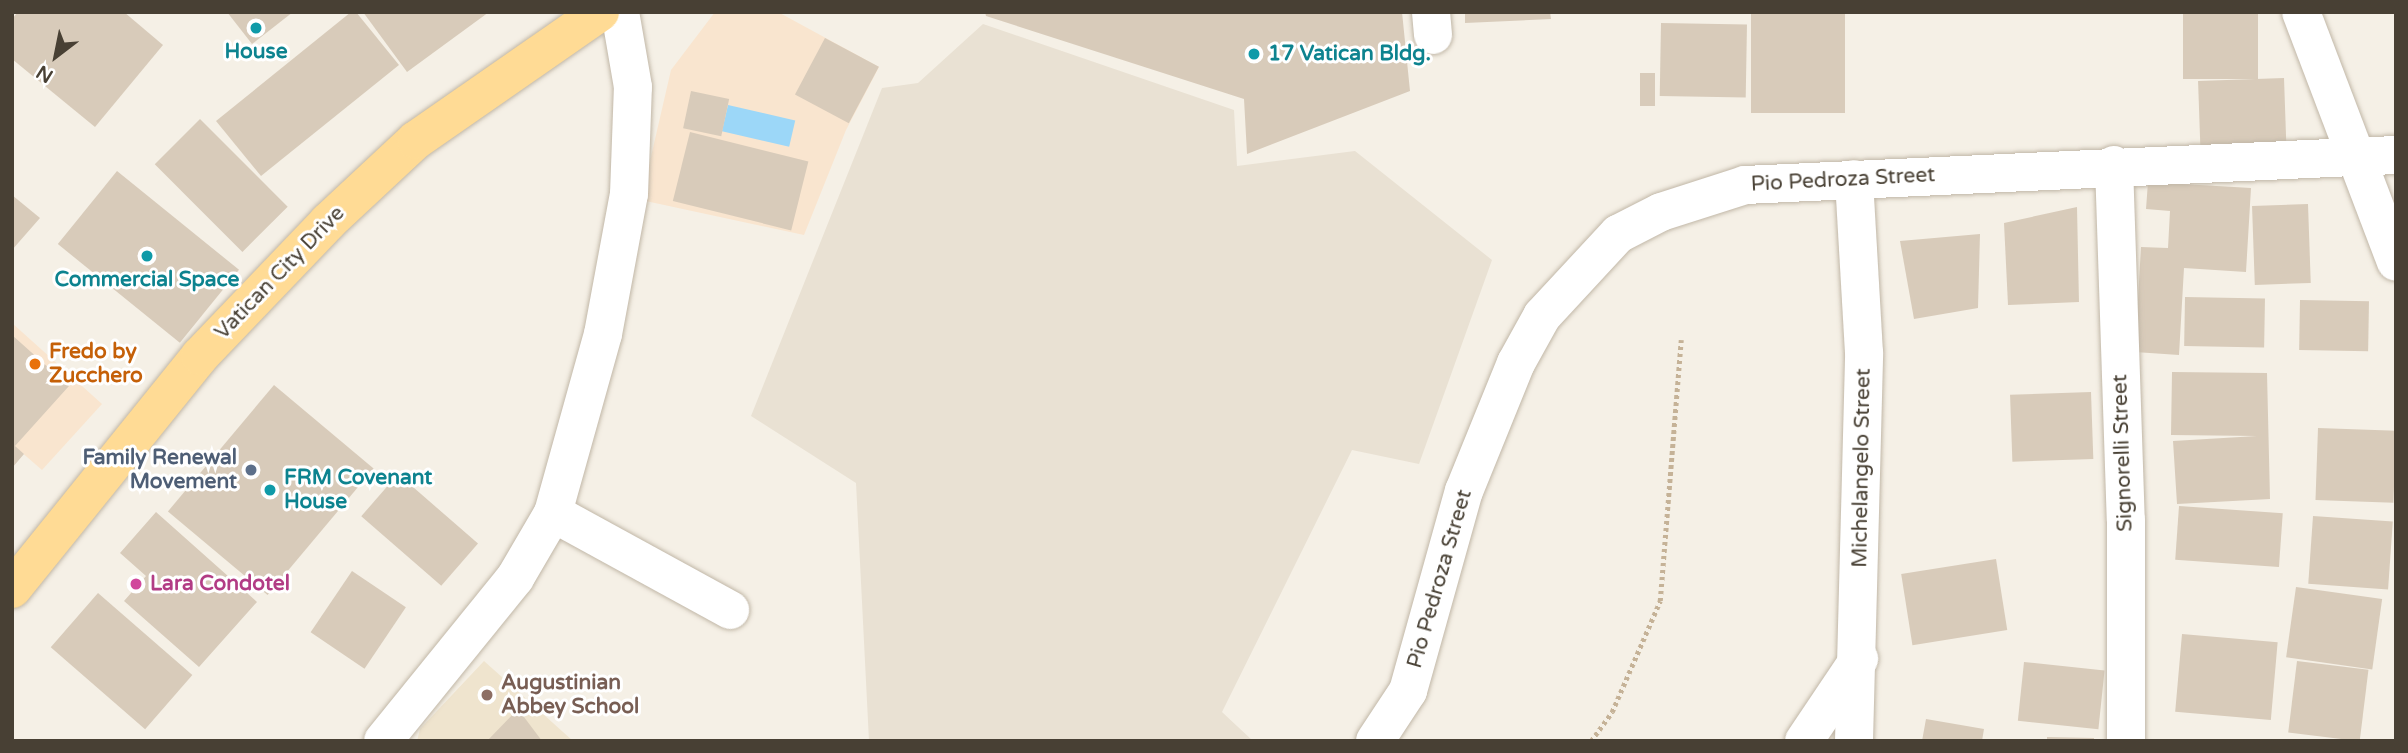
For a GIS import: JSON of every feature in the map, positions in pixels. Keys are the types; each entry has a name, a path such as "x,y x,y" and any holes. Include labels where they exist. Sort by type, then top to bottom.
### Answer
{"main road":[{"name":"Vatican City Drive","path":"12,589 200,356 328,222 416,141 600,12"}],"street":[{"path":"383,741 515,578 553,513 603,334 629,194 634,87 620,12"},
{"path":"2301,12 2396,262"},
{"name":"Pio Pedroza Street","path":"1374,741 1408,691 1464,491 1491,420 1542,316 1581,270 1618,234 1661,212 1745,185 2114,165 2355,160 2396,155"},
{"name":"Signorelli Street","path":"2114,165 2126,520 2126,741"},
{"name":"Michelangelo Street","path":"1854,179 1864,353 1860,658 1854,741"},
{"path":"553,513 730,610"},
{"path":"1804,741 1860,658"}],"path":[{"path":"1591,741 1612,712 1660,601 1681,340"}],"shaded area":[{"path":"715,12 778,12 879,67 846,130 804,235 641,200 671,70"},
{"path":"983,24 1234,110 1237,166 1355,151 1492,260 1419,464 1352,450 1222,712 1253,741 869,741 856,483 751,416 882,88 918,83"},
{"name":"Fredo by Zucchero","path":"12,323 102,404 42,470 12,444"},
{"name":"Augustinian Abbey School","path":"484,661 573,741 417,741 420,729"}],"water":[{"path":"728,105 795,121 789,147 722,131"}],"building":[{"path":"18,12 124,12 163,45 95,127 12,59 12,19"},
{"name":"House","path":"227,12 293,12 252,44"},
{"path":"351,12 356,12 399,65 261,176 216,121"},
{"path":"363,12 489,12 407,72"},
{"name":"17 Vatican Bldg.","path":"985,12 1402,12 1410,91 1247,154 1244,99 986,16"},
{"path":"1465,12 1550,12 1551,19 1465,23"},
{"path":"1751,12 1845,12 1845,113 1751,113"},
{"path":"2183,12 2258,12 2258,79 2183,79"},
{"path":"1661,23 1747,25 1746,97 1660,96"},
{"path":"825,38 879,67 849,123 795,95"},
{"path":"1640,73 1655,73 1655,106 1640,106"},
{"path":"2284,78 2286,148 2200,151 2198,81"},
{"path":"691,91 729,99 721,136 683,128"},
{"name":"Commercial Space","path":"200,119 288,207 242,252 155,164"},
{"path":"690,132 808,162 791,230 673,201"},
{"name":"Commercial Space","path":"117,171 239,270 180,343 58,244"},
{"path":"2148,182 2251,188 2246,272 2184,268 2179,355 2135,352 2141,247 2168,248 2170,211 2146,209"},
{"path":"12,195 40,218 12,250"},
{"path":"2308,204 2311,283 2255,285 2252,206"},
{"path":"2077,207 2079,302 2008,305 2004,223"},
{"path":"1980,234 1978,308 1914,319 1900,241"},
{"path":"2185,297 2265,298 2264,347 2184,346"},
{"path":"2300,300 2369,301 2368,351 2299,350"},
{"path":"12,335 69,386 15,446 24,454 12,468"},
{"path":"2172,372 2267,373 2270,499 2177,504 2173,441 2257,436 2171,435"},
{"name":"FRM Covenant House","path":"274,385 374,469 268,595 168,511"},
{"path":"2091,392 2093,459 2012,462 2010,395"},
{"path":"2318,428 2396,431 2393,503 2315,500"},
{"path":"398,474 478,544 441,586 361,516"},
{"path":"2179,506 2283,513 2279,567 2175,560"},
{"path":"156,512 257,602 199,667 124,601 146,576 120,553"},
{"path":"2313,516 2393,522 2388,589 2308,584"},
{"path":"1996,559 2007,630 1912,645 1901,574"},
{"path":"352,571 406,607 365,669 311,632"},
{"path":"2296,587 2382,599 2372,669 2286,657"},
{"path":"98,593 192,675 145,729 51,647"},
{"path":"2182,634 2278,642 2271,720 2175,712"},
{"path":"2297,661 2368,670 2360,741 2288,732"},
{"path":"2024,662 2105,670 2098,729 2018,721"},
{"path":"518,709 542,741 487,741"},
{"path":"1926,719 1984,729 1982,741 1922,741"},
{"path":"2047,737 2094,738 2094,741 2047,741"}],"place":[{"name":"House","path":"256,28"},
{"name":"17 Vatican Bldg.","path":"1254,54"},
{"name":"Commercial Space","path":"147,256"},
{"name":"Fredo by Zucchero","path":"35,364"},
{"name":"Family Renewal Movement","path":"251,470"},
{"name":"FRM Covenant House","path":"270,490"},
{"name":"Lara Condotel","path":"136,584"},
{"name":"Augustinian Abbey School","path":"487,695"}]}
